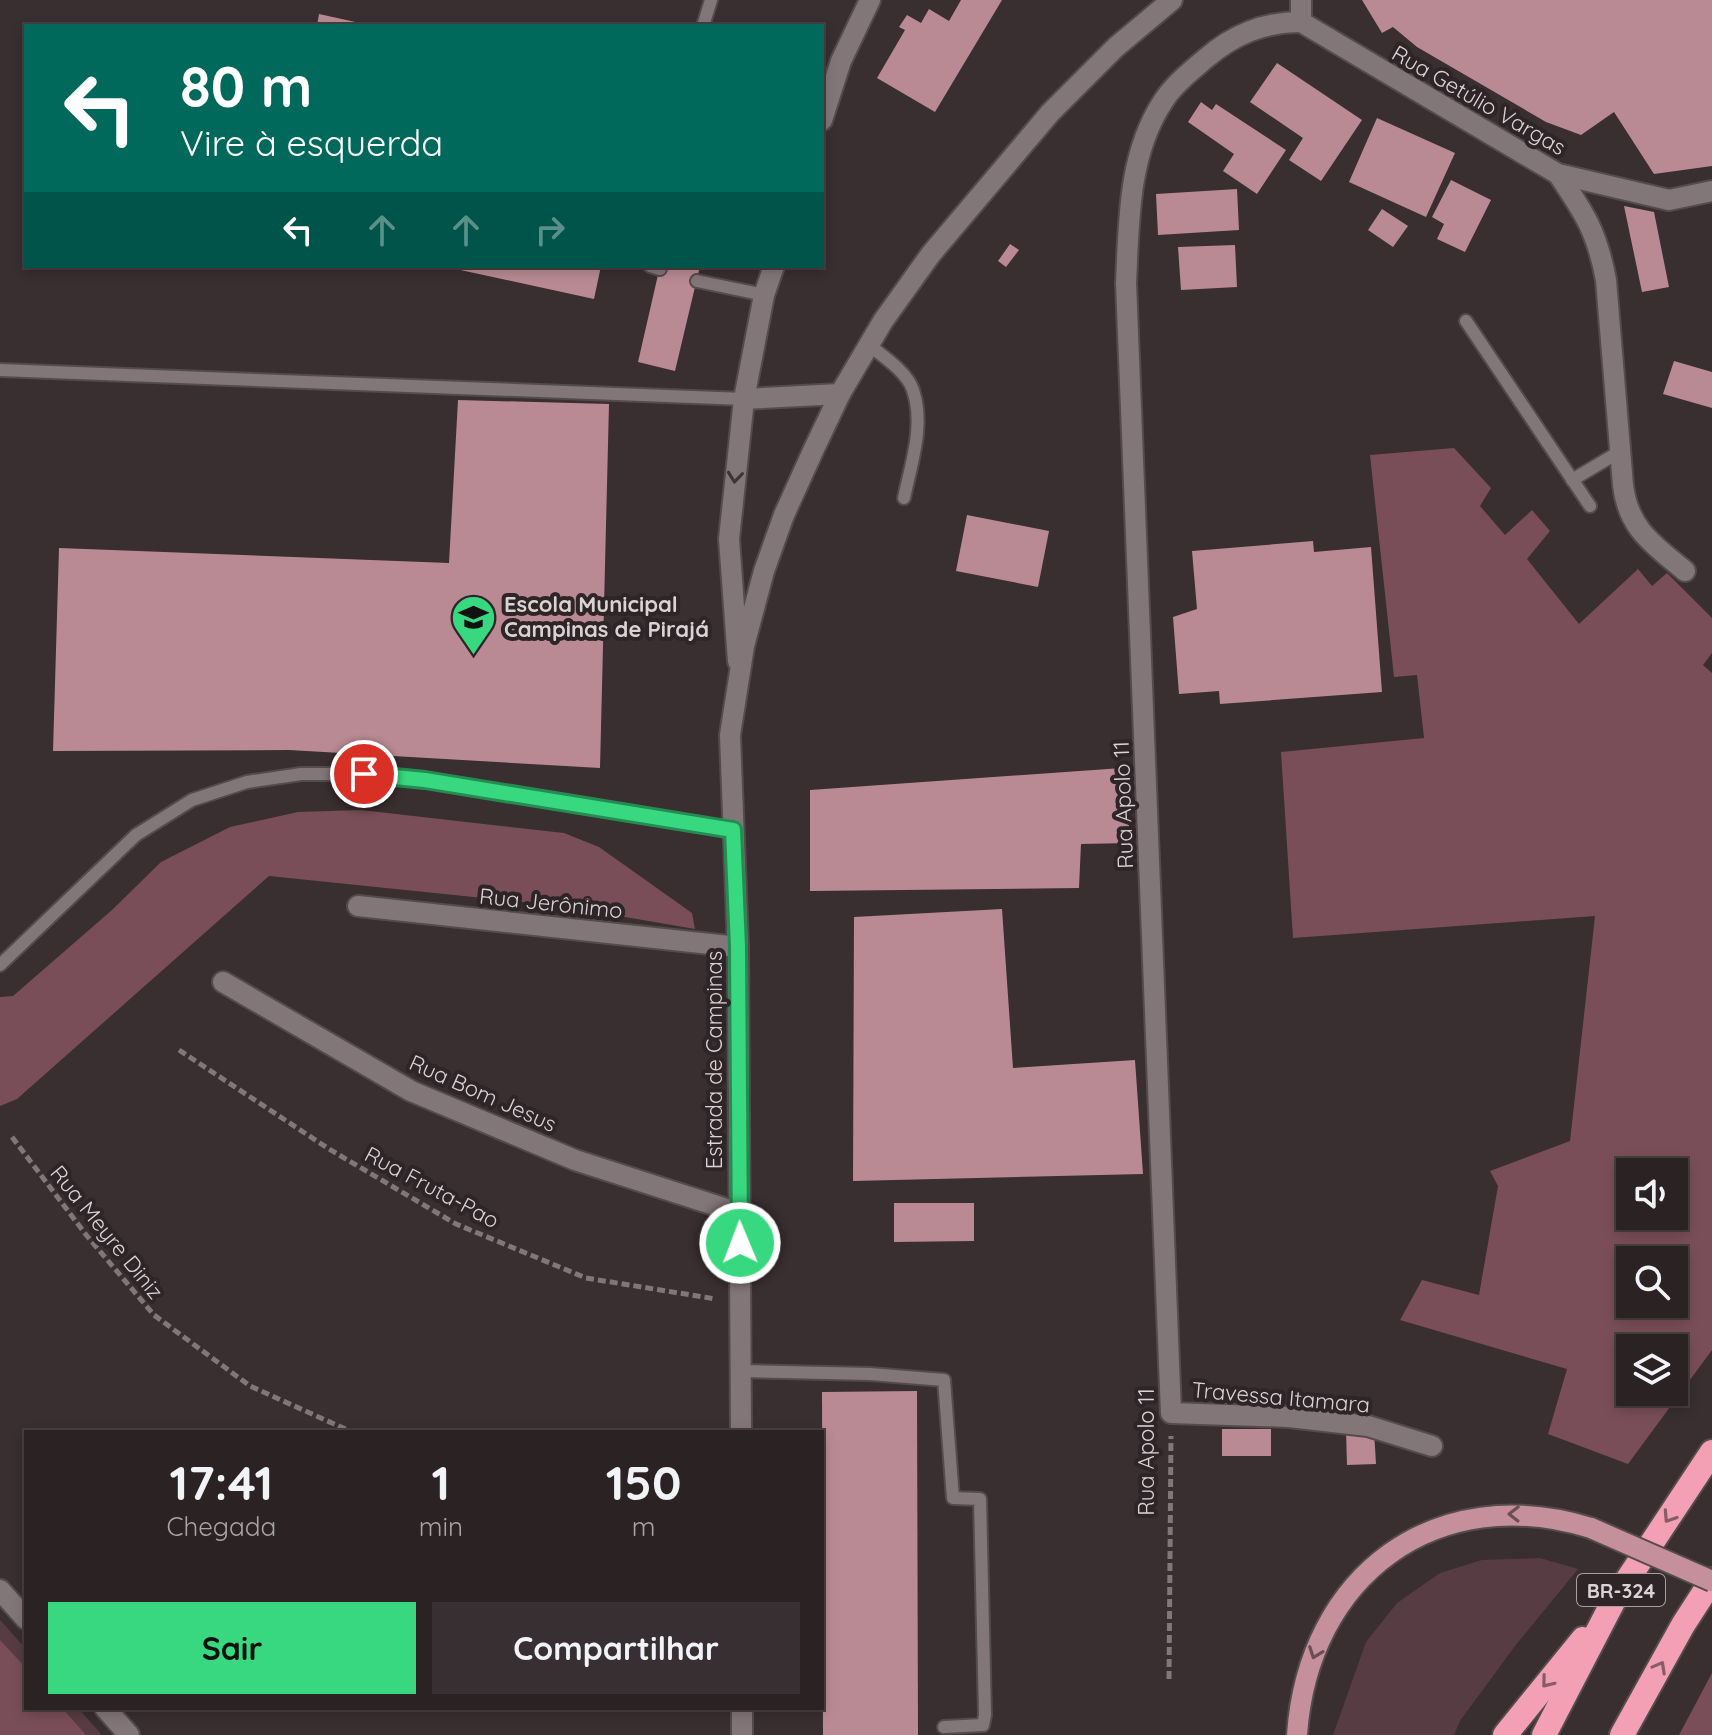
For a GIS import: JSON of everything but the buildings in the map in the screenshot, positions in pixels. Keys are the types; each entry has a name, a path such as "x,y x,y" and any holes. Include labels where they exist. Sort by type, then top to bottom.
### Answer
{"highway":[{"name":"BR-324","path":"1544,1735 1614,1600 1712,1452"},
{"name":"BR-324","path":"1622,1735 1683,1625 1712,1580"},
{"path":"1505,1735 1614,1600"}],"main road":[{"path":"1297,1735 1306,1677 1320,1638 1339,1606 1357,1582 1379,1562 1404,1544 1457,1520 1492,1514 1545,1516 1591,1528 1712,1580"}],"street":[{"path":"824,114 841,61 870,0"},
{"path":"739,679 744,646 764,571 784,515 840,394 869,345 931,254 1050,113 1116,47 1172,0"},
{"path":"1301,0 1301,22"},
{"name":"Rua Apolo 11","path":"1171,1413 1126,283 1129,212 1135,173 1153,119 1179,82 1240,34 1278,22 1301,22"},
{"name":"Rua Getúlio Vargas","path":"1301,22 1558,174 1669,200 1712,191"},
{"path":"1558,174 1588,219 1600,247 1606,280 1624,498 1635,524 1685,571"},
{"path":"739,679 729,539 744,399 764,295 773,268"},
{"path":"744,399 840,394"},
{"name":"Estrada de Campinas","path":"739,679 730,735 738,947 741,1430"},
{"name":"Rua Jerônimo","path":"358,906 738,947"},
{"name":"Rua Bom Jesus","path":"223,982 411,1091 575,1160 739,1213"},
{"name":"Travessa Itamara","path":"1171,1413 1289,1417 1368,1426 1432,1446"},
{"path":"0,1590 24,1617"},
{"path":"107,1710 129,1735"},
{"path":"742,1710 742,1735"}],"lane":[{"path":"704,24 711,0"},
{"path":"697,281 764,295"},
{"path":"1466,321 1590,506"},
{"path":"869,345 894,365 913,389 918,430 904,498"},
{"path":"0,370 744,399"},
{"path":"1572,480 1619,452"},
{"path":"0,965 136,835 192,800 247,782 301,774 364,774 439,782 733,830"},
{"path":"741,1371 842,1373 944,1380 953,1498 980,1499 985,1715 983,1725 944,1727"}],"path":[{"name":"Rua Fruta-Pao","path":"179,1050 329,1149 456,1224 586,1278 740,1303"},
{"name":"Rua Meyre Diniz","path":"12,1137 87,1236 154,1315 250,1386 348,1430"},
{"name":"Rua Apolo 11","path":"1169,1679 1171,1413"}],"shaded area":[{"path":"1454,448 1491,488 1480,506 1505,535 1532,510 1550,531 1527,559 1579,624 1638,569 1652,586 1667,573 1712,618 1712,653 1703,665 1712,673 1712,1350 1688,1383 1688,1334 1616,1334 1616,1406 1671,1406 1628,1464 1548,1434 1567,1369 1400,1320 1422,1280 1479,1295 1498,1186 1490,1171 1570,1141 1595,916 1293,938 1281,752 1424,738 1417,675 1394,677 1370,455"},
{"path":"361,810 564,833 599,847 692,913 695,929 561,906 269,876 17,1099 0,1106 0,997 13,996 112,910 161,862 230,827 298,812"},
{"path":"1540,1558 1578,1569 1515,1646 1460,1721 1454,1735 1333,1735 1366,1642 1397,1603 1440,1573 1482,1560"},
{"path":"0,1620 24,1647 24,1710 80,1710 102,1735 0,1735"},
{"path":"0,1640 24,1666 24,1710 64,1710 86,1735 0,1735"},
{"path":"1712,1673 1712,1735 1679,1735"}],"place":[{"name":"Escola Municipal Campinas de Pirajá","path":"473,656"}],"route":[{"path":"364,774 425,780 733,830 738,947 740,1243"}]}
